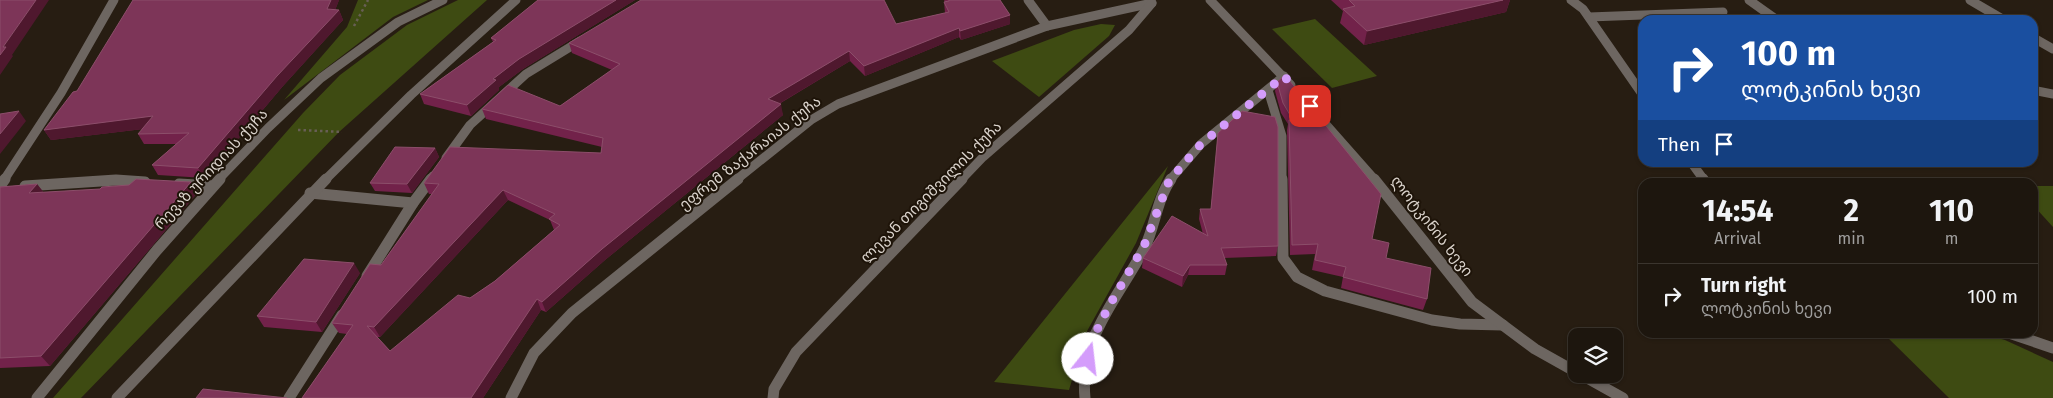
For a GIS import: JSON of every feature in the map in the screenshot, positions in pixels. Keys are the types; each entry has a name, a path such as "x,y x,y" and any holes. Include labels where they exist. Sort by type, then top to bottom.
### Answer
{"street":[{"path":"7,188 114,0"},
{"name":"რევაზ ურიდიას ქუჩა","path":"37,398 157,250 213,186 268,128 329,72 398,22 443,0"},
{"path":"118,398 310,193 462,46 516,0"},
{"path":"1028,0 1047,26"},
{"name":"ლოტკინის ხევი","path":"1210,0 1284,76 1389,196 1472,302 1535,349 1568,368"},
{"path":"1570,0 1583,9 1638,88"},
{"path":"1749,0 1772,15"},
{"path":"1970,0 1996,15"},
{"name":"ეფრემ ზაქარაიას ქუჩა","path":"511,398 534,353 572,313 811,120 838,104 1047,26 1153,2"},
{"name":"ლევან თიგიშვილის ქუჩა","path":"773,398 774,389 796,352 983,157 1129,30 1153,2"},
{"path":"1656,15 1723,12"},
{"path":"1589,18 1638,16"},
{"path":"362,284 413,203 470,125 526,74 585,38"},
{"path":"2038,40 2053,49"},
{"path":"1085,398 1083,379 1092,340 1109,306 1144,246 1169,181 1201,144 1284,76"},
{"path":"1268,90 1282,136 1283,258 1298,277 1325,292 1432,320 1460,324 1503,325"},
{"path":"2038,91 2053,94"},
{"path":"1694,167 1702,178"},
{"path":"7,188 116,180 213,186"},
{"path":"310,193 413,203"},
{"path":"289,398 346,308"},
{"path":"2024,338 2053,348"},
{"path":"1596,383 1623,398"}],"path":[{"path":"268,128 338,132"}],"green space":[{"path":"358,0 428,0 393,17 284,100 347,27"},
{"path":"458,0 487,0 339,132 81,398 53,398 303,113 340,75 407,25"},
{"path":"1315,19 1377,76 1332,88 1272,29"},
{"path":"1101,24 1115,25 1109,36 1039,97 992,61 1074,30"},
{"path":"1168,166 1136,243 1086,333 1069,390 994,382"},
{"path":"2038,186 2053,186 2053,227 2038,210"},
{"path":"1888,338 1998,338 2053,362 2053,398 1949,398"}],"building":[{"path":"0,0 36,0 3,47 6,47 0,55"},
{"path":"133,0 331,0 327,9 339,10 277,76 198,168 152,165 189,133 138,134 153,116 44,130 73,92 77,91"},
{"path":"538,0 616,0 519,59 493,79 496,80 467,105 420,94 496,40 491,38"},
{"path":"641,0 884,0 896,24 949,12 944,2 949,0 1000,0 1010,15 960,31 959,28 864,66 849,51 768,99 781,104 602,249 542,302 537,299 471,398 302,398 353,325 332,323 370,264 381,265 439,184 424,183 450,147 601,153 603,138 482,109 508,85 560,106 620,64 569,43","holes":["503,190 555,214 549,219 560,225 495,281 470,298 458,295 390,351 367,326 374,327"]},
{"path":"1349,0 1503,0 1367,31 1343,9 1355,6"},
{"path":"1285,75 1381,194 1372,239 1389,243 1386,258 1431,268 1427,299 1343,277 1346,267 1315,260 1318,244 1292,245 1289,120 1293,120 1283,103 1277,82"},
{"path":"19,111 0,134 0,114"},
{"path":"1242,111 1275,117 1278,127 1278,246 1221,248 1227,265 1190,265 1183,276 1143,258 1172,216 1208,236 1200,209 1211,209 1218,133"},
{"path":"395,147 435,148 407,184 370,183"},
{"path":"136,179 191,182 41,356 0,358 0,187 37,184 29,193 100,189 102,187 129,185"},
{"path":"304,259 354,263 316,322 257,316"},
{"path":"203,389 287,398 196,398"}],"route":[{"path":"1088,359 1092,340 1109,306 1144,246 1169,181 1201,144 1284,76 1310,106"}]}
